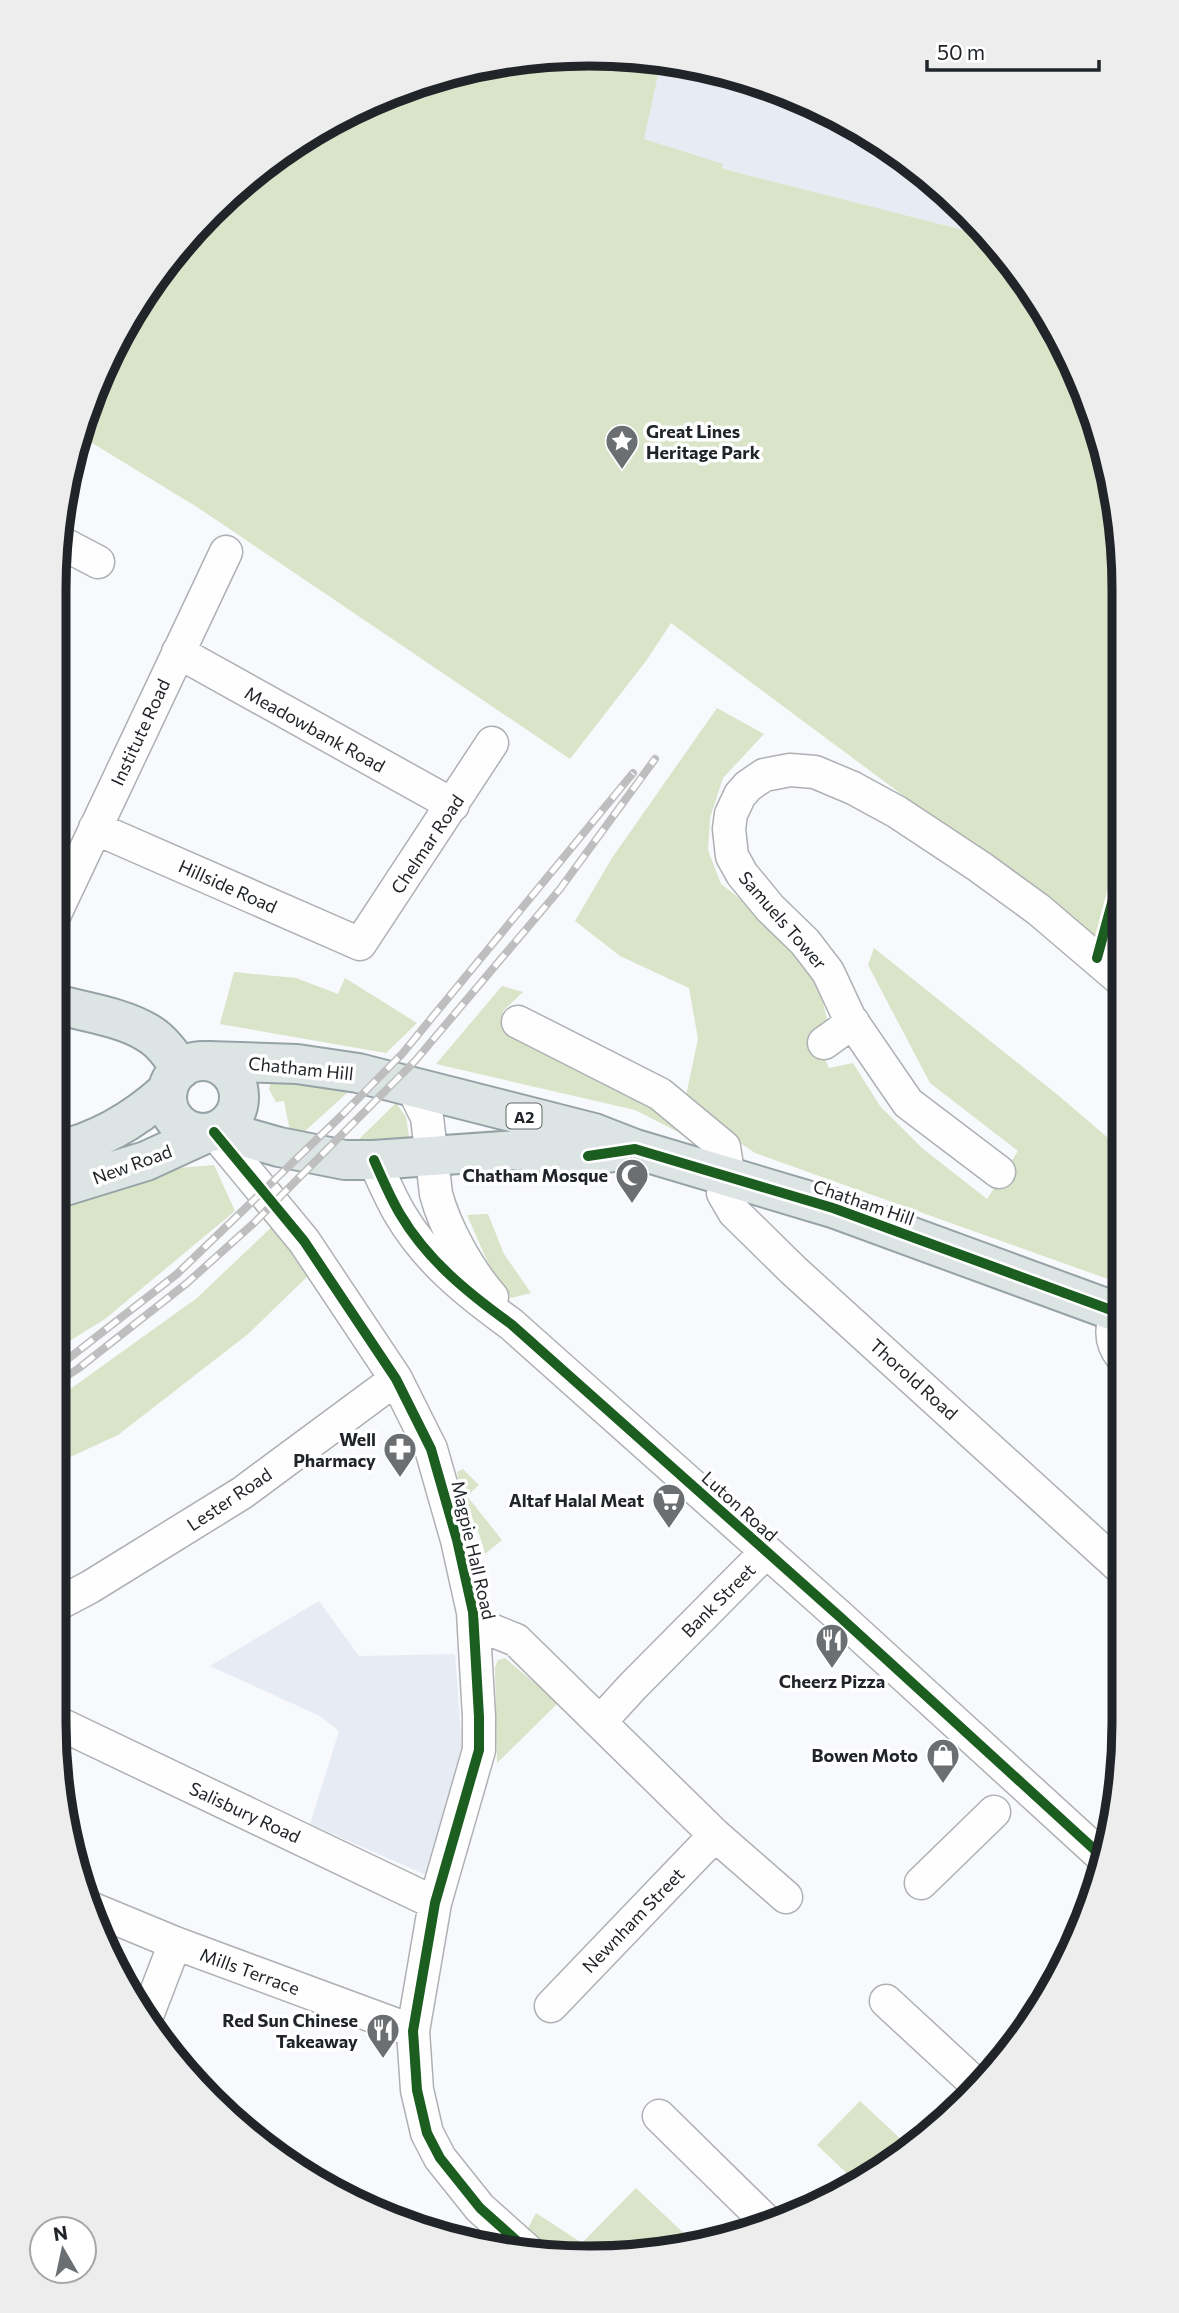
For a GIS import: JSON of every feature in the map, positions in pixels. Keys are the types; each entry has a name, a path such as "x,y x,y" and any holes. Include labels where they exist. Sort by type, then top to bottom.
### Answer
{"main road":[{"path":"66,1007 147,1031 186,1073 223,1067 232,1075 237,1085 238,1108 233,1118 213,1132"},
{"name":"Chatham Hill","path":"635,1149 588,1156 516,1150 345,1160 213,1132 191,1131 177,1122 168,1107 186,1073 315,1066 358,1073 594,1133 635,1149 833,1208 1112,1310"},
{"name":"New Road","path":"66,1148 82,1144 135,1117 186,1073"},
{"name":"New Road","path":"66,1186 146,1161 213,1132"}],"street":[{"path":"69,547 98,562"},
{"name":"Institute Road","path":"66,890 226,552"},
{"name":"Meadowbank Road","path":"178,652 453,805"},
{"name":"Chelmar Road","path":"360,943 492,743"},
{"name":"Samuels Tower","path":"999,1172 911,1107 853,1022 831,976 805,942 754,889 735,862 729,826 740,795 757,779 772,773 799,769 845,784 889,807 980,867 1039,910 1112,972"},
{"name":"Hillside Road","path":"95,828 360,943"},
{"name":"Thorold Road","path":"518,1022 660,1094 724,1147 727,1177 723,1192 734,1212 793,1270 1112,1560"},
{"path":"824,1043 853,1022"},
{"name":"Luton Road","path":"412,1087 427,1117 436,1194 440,1206 469,1264 511,1324"},
{"name":"Magpie Hall Road","path":"213,1132 304,1241 396,1379 432,1449 457,1540 474,1623 480,1717 479,1750 435,1903 413,2031 417,2090 433,2147 463,2189 518,2241"},
{"name":"Luton Road","path":"374,1160 400,1213 423,1246 466,1291 511,1324 1097,1852"},
{"name":"Lester Road","path":"66,1600 242,1493 396,1379"},
{"name":"Bank Street","path":"600,1722 766,1552"},
{"path":"474,1623 516,1640 715,1835 786,1897"},
{"name":"Salisbury Road","path":"66,1727 435,1903"},
{"path":"921,1883 994,1812"},
{"name":"Newnham Street","path":"551,2006 715,1835"},
{"name":"Mills Terrace","path":"101,1911 175,1943 413,2031"},
{"path":"151,2007 175,1943"},
{"path":"886,2001 971,2080"},
{"path":"659,2116 763,2217"}],"shaded area":[{"path":"657,71 725,84 790,106 851,137 908,175 970,232 738,173 642,141"},
{"path":"319,1601 359,1656 455,1654 462,1749 426,1875 310,1824 339,1731 320,1716 210,1666"}],"green space":[{"name":"Great Lines Heritage Park","path":"590,66 659,71 644,139 723,164 722,168 739,173 970,232 1024,299 1059,358 1085,421 1095,454 1108,521 1111,555 1112,872 1095,938 671,623 646,661 570,759 197,507 88,441 120,358 155,299 196,245 245,196 299,155 358,120 421,94 454,84 521,71 555,68"},
{"path":"717,708 764,734 723,778 710,818 708,850 721,884 779,929 819,984 827,1020 815,1038 829,1068 853,1063 880,1106 922,1148 987,1199 1018,1151 930,1083 868,965 874,948 1112,1141 1112,1280 755,1153 684,1105 698,1039 689,988 620,956 575,921 612,858"},
{"path":"234,972 296,978 338,994 345,978 417,1023 386,1053 220,1024"},
{"path":"502,986 523,992 503,1011 504,1024 678,1117 692,1139 635,1110 436,1064"},
{"path":"272,1078 359,1082 304,1132 290,1131 284,1101 276,1102 269,1089"},
{"path":"396,1103 406,1117 410,1143 354,1144"},
{"path":"214,1165 235,1211 105,1319 66,1343 66,1204 178,1168"},
{"path":"488,1214 504,1254 531,1293 511,1298 488,1263 467,1215"},
{"path":"278,1221 313,1271 248,1334 118,1435 66,1459 66,1392 197,1298"},
{"path":"463,1469 479,1485 467,1496 502,1540 485,1554 459,1483 457,1472"},
{"path":"505,1658 558,1703 497,1763 495,1667 498,1660"},
{"path":"860,2101 903,2141 850,2176 817,2145"},
{"path":"636,2188 687,2237 624,2245 555,2245 540,2244 526,2232 536,2213 582,2243"}],"railway":[{"path":"66,1377 187,1283 255,1222 415,1061 560,889 655,759"},
{"path":"66,1360 177,1274 402,1054 633,773"}],"cycle path":[{"path":"1097,958 1112,903"},
{"path":"214,1132 304,1241 396,1379 431,1449 457,1540 473,1612 479,1750 435,1903 413,2031 417,2090 427,2133 440,2158 480,2208 517,2241"},
{"path":"588,1156 635,1149 833,1208 1112,1310"},
{"path":"374,1160 411,1231 450,1275 511,1324 840,1617 1097,1851"}],"place":[{"name":"Great Lines Heritage Park","path":"622,471"},
{"name":"Chatham Mosque","path":"632,1205"},
{"name":"Well Pharmacy","path":"400,1479"},
{"name":"Altaf Halal Meat","path":"669,1530"},
{"name":"Cheerz Pizza","path":"832,1670"},
{"name":"Bowen Moto","path":"943,1785"},
{"name":"Red Sun Chinese Takeaway","path":"383,2060"}]}
